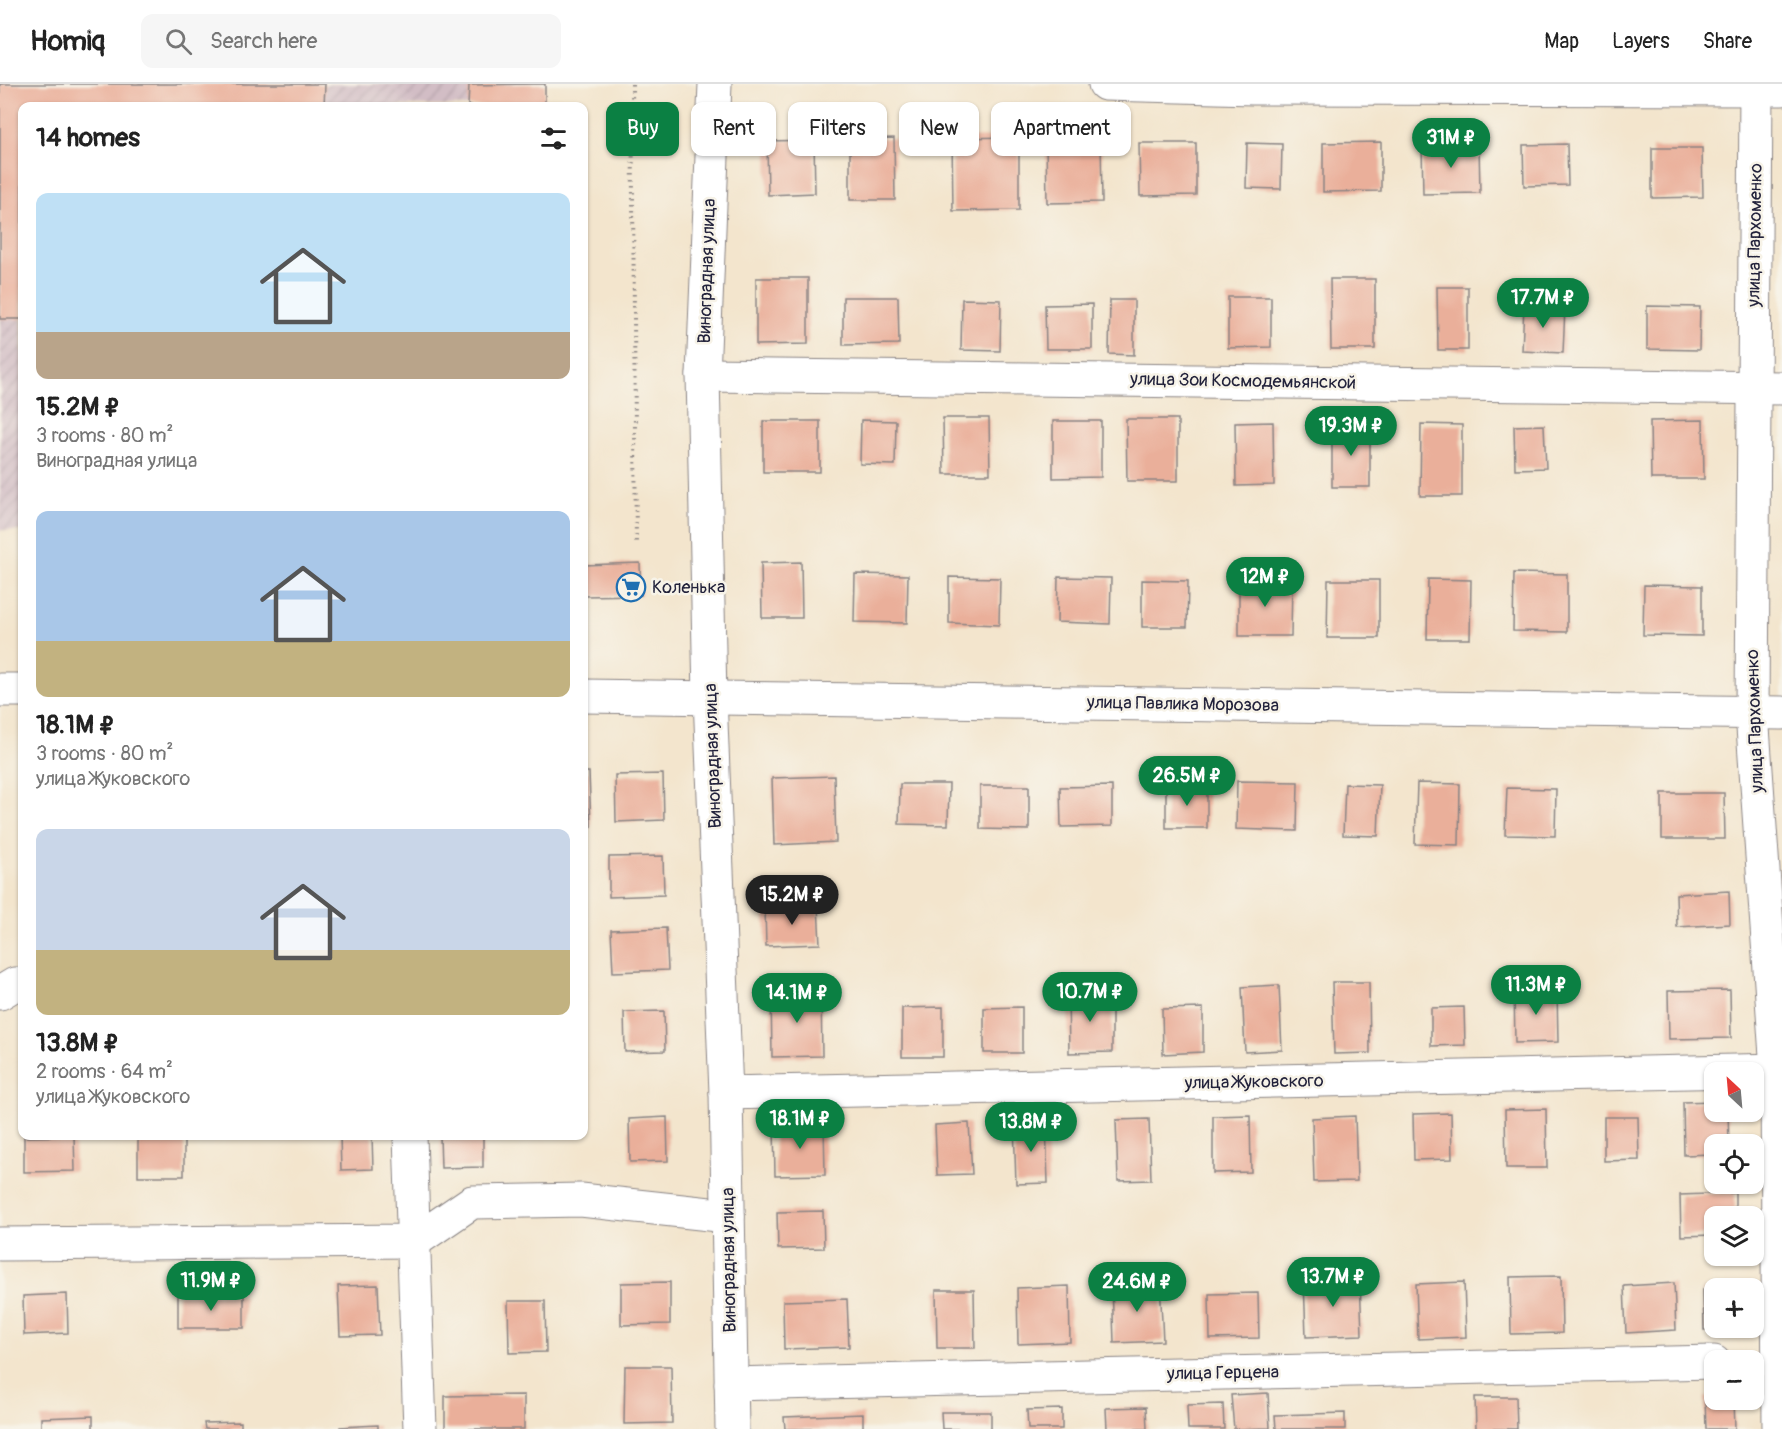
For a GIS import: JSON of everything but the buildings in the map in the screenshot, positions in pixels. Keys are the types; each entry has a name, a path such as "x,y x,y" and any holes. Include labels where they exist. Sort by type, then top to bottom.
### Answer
{"street":[{"name":"Виноградная улица","path":"715,84 703,375 710,697 726,1093 732,1429"},
{"path":"1105,84 1253,88 1765,87"},
{"name":"улица Пархоменко","path":"1765,87 1768,388 1767,713 1780,1070 1772,1361 1779,1429"},
{"name":"улица Зои Космодемьянской","path":"703,375 1768,388"},
{"path":"0,690 18,690"},
{"name":"улица Павлика Морозова","path":"588,696 1767,713"},
{"path":"0,993 18,984"},
{"name":"улица Жуковского","path":"726,1093 1780,1070"},
{"path":"410,1140 420,1429"},
{"path":"0,1244 415,1241 472,1202 581,1200 729,1216"},
{"name":"улица Герцена","path":"731,1384 1704,1362"}],"path":[{"path":"632,84 636,546"}],"shaded area":[{"path":"0,84 545,84 544,102 18,102 18,531 0,530"}],"place":[{"name":"Коленька","path":"631,587"}]}
